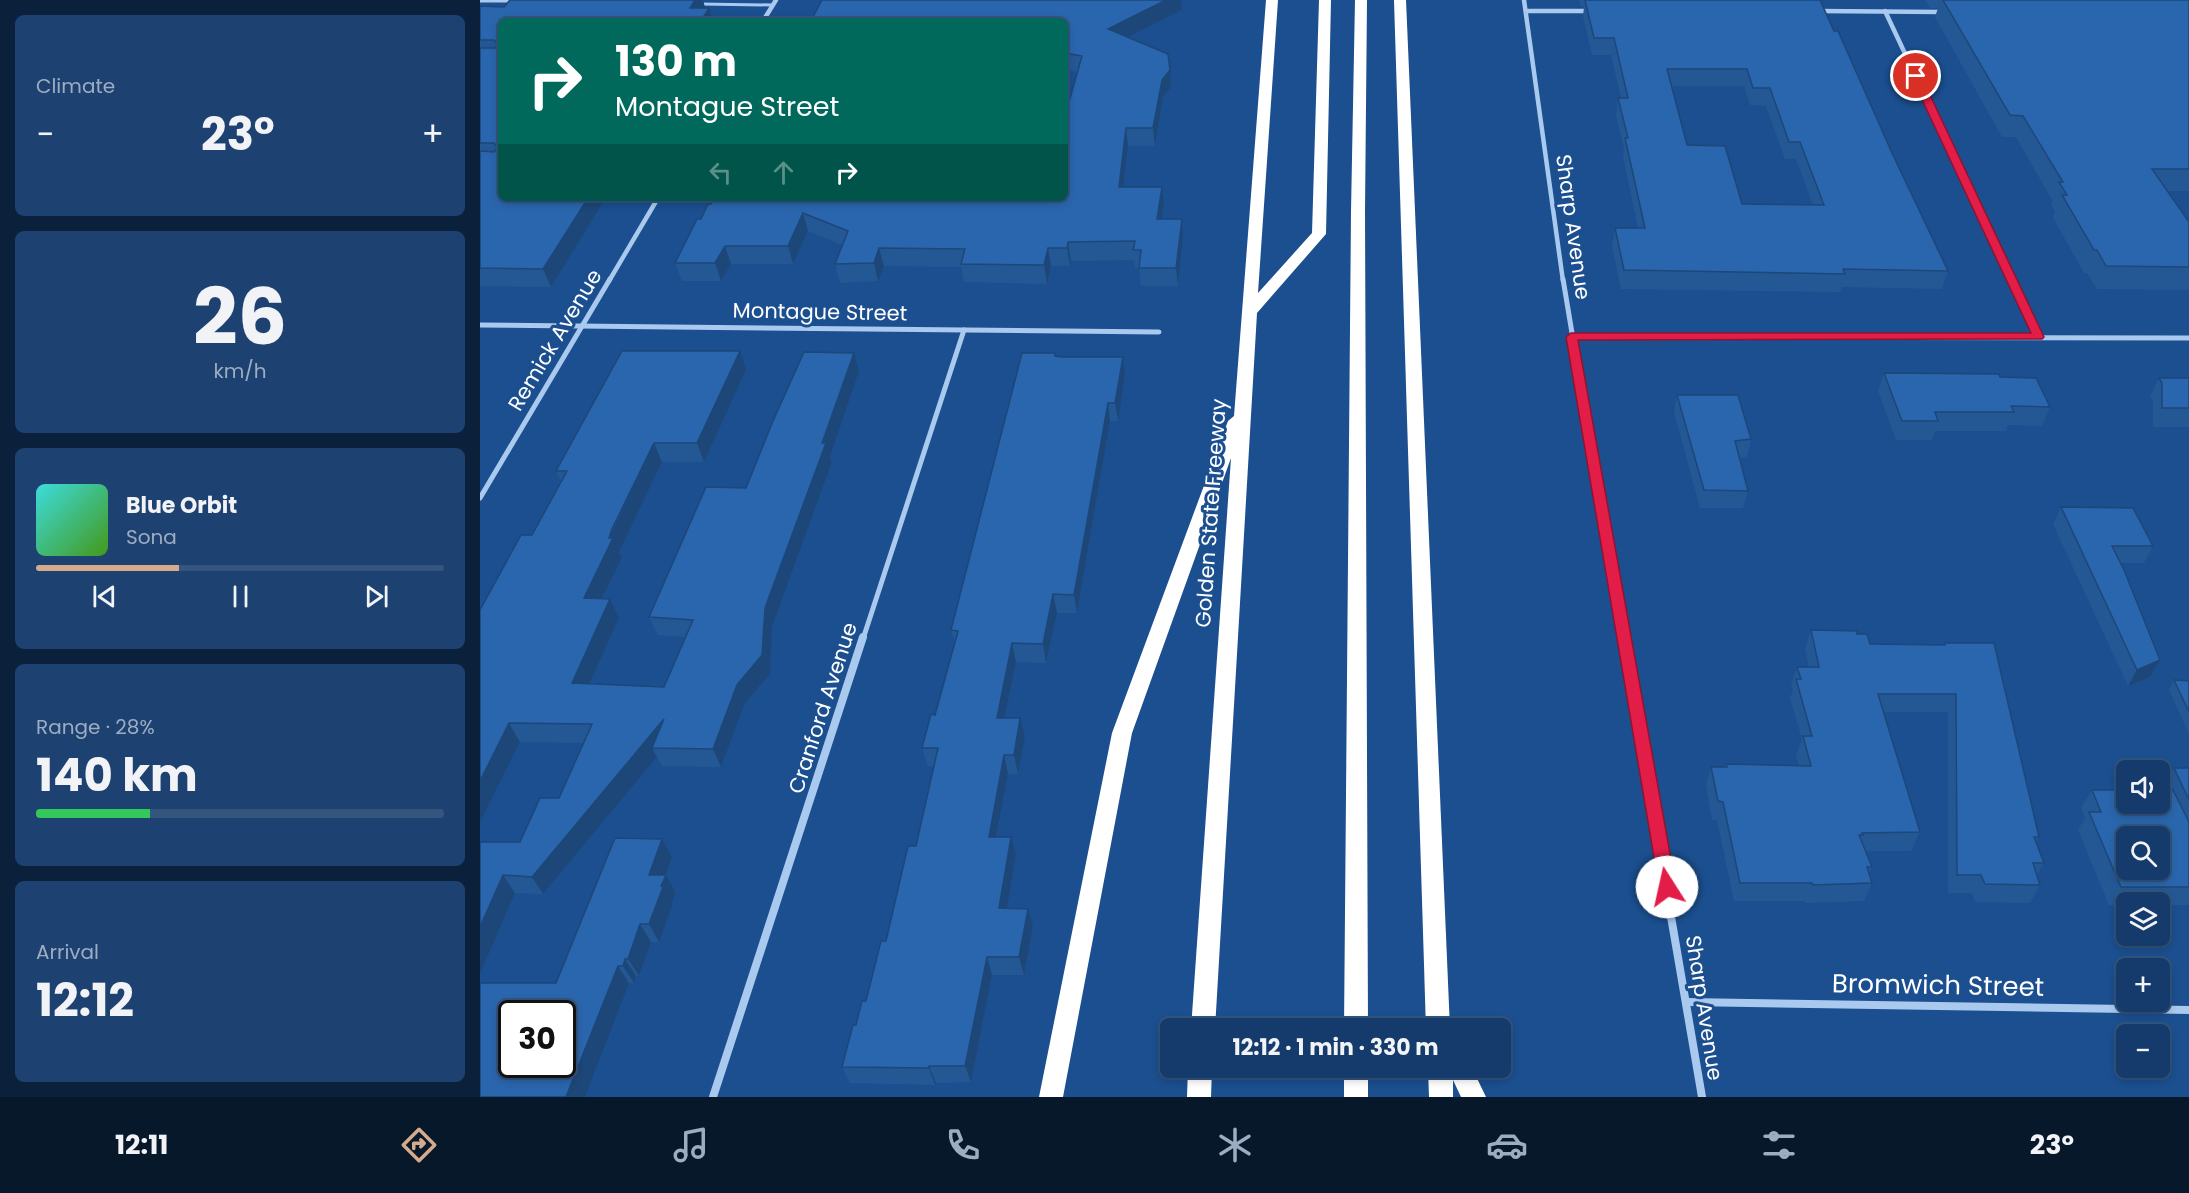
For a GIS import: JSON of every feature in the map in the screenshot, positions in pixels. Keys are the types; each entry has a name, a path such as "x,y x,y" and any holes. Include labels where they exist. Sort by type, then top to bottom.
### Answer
{"highway":[{"name":"Golden State Freeway","path":"1204,1018 1243,403 1272,0"},
{"path":"1250,312 1319,234 1325,0"},
{"path":"1356,1018 1358,223 1361,0"},
{"path":"1400,0 1438,1018"},
{"path":"1051,1097 1122,733 1243,403"},
{"path":"1198,1097 1199,1078"},
{"path":"1356,1078 1356,1097"},
{"path":"1440,1078 1441,1097"},
{"path":"1464,1078 1474,1097"}],"street":[{"path":"765,18 776,0"},
{"name":"Sharp Avenue","path":"1524,0 1571,337 1702,1097"},
{"path":"1526,11 1594,11"},
{"path":"1815,11 1944,12"},
{"path":"1885,11 2038,337"},
{"name":"Remick Avenue","path":"480,498 656,201"},
{"name":"Montague Street","path":"480,325 1159,332"},
{"name":"Cranford Avenue","path":"713,1097 964,330"},
{"path":"1571,337 2189,338"},
{"name":"Bromwich Street","path":"1687,1002 2189,1010"}],"lane":[{"path":"480,1 516,1"},
{"path":"694,4 772,5"}],"building":[{"path":"510,0 695,0 690,8 709,8 703,18 498,18 498,44 494,40 480,40 480,6 504,7"},
{"path":"822,0 1166,0 1108,29 1168,54 1170,70 1162,80 1153,128 1126,128 1119,187 1162,187 1157,219 1182,219 1176,268 1139,268 1141,250 1133,250 1135,241 1068,242 1067,248 1048,248 1044,265 961,264 965,249 879,248 874,263 835,264 848,231 803,213 788,246 725,246 715,263 675,263 697,219 701,219 708,204 713,201 1068,201 1068,105 1082,56 1068,54 1068,18 813,18"},
{"path":"1585,0 1820,0 1834,31 1838,31 1948,271 1843,269 1845,274 1624,270 1615,228 1645,228 1618,98 1628,98 1614,38 1594,38","holes":["1667,69 1747,69 1753,88 1770,88 1789,142 1800,142 1824,205 1742,204 1725,146 1687,145"]},
{"path":"1943,0 2189,0 2189,169 2152,169 2189,222 2189,267 2106,266 2062,195 2067,195 2059,182 2063,182 2023,116 2010,115"},
{"path":"498,46 498,148 494,143 480,143 480,48 495,48"},
{"path":"498,148 498,201 586,201 543,269 480,268 480,151 494,152"},
{"path":"622,351 740,351 697,443 654,443 612,529 609,538 613,538 584,598 610,599 572,683 664,687 693,620 649,617 706,487 746,488 804,352 854,353 822,443 826,443 765,608 762,655 737,685 713,749 652,748 664,719 532,877 503,875 480,927 480,842 520,842 540,798 559,798 592,724 509,723 480,781 480,610 521,535 532,535 567,471 556,471"},
{"path":"1022,353 1055,353 1055,356 1062,357 1123,357 1115,403 1108,403 1074,595 1053,594 1043,644 1012,643 997,718 1020,718 1014,755 1004,755 989,837 1011,837 999,908 1028,909 1019,957 987,957 965,1066 842,1067 853,1025 856,1025 862,1001 866,1001 881,941 886,941 908,846 916,846 938,748 922,748 931,714 935,715 958,631 951,630"},
{"path":"1884,373 1999,374 2000,377 2036,378 2050,407 2011,406 2014,412 1935,412 1938,421 1902,421"},
{"path":"2159,378 2189,378 2189,408 2162,408 2162,383"},
{"path":"1677,395 1738,395 1751,439 1735,441 1748,491 1704,490"},
{"path":"2061,507 2133,508 2153,546 2112,546 2160,660 2137,670"},
{"path":"1811,630 1857,631 1857,634 1867,634 1870,644 1994,643 2039,837 2034,837 2044,863 2033,863 2040,885 1985,884 1981,875 1957,875 1956,694 1878,694 1920,832 1862,833 1863,835 1859,835 1872,867 1867,867 1872,883 1813,885 1812,883 1740,883 1723,802 1718,801 1711,767 1727,767 1726,764 1811,766 1803,736 1812,736 1796,679 1801,679 1797,667 1819,667"},
{"path":"2174,680 2189,681 2189,712"},
{"path":"2174,768 2189,768 2189,800"},
{"path":"2092,790 2116,790 2116,814 2170,814 2170,790 2173,790 2189,822 2189,887 2121,887 2118,880 2170,880 2170,826 2116,826 2116,875 2089,812 2101,812"},
{"path":"615,838 662,839 649,875 666,875 661,886 663,887 649,924 640,924 628,959 625,959 623,966 618,966 576,1072 576,1000 498,1000 498,1078 574,1078 566,1097 480,1097 480,983 556,983"}],"route":[{"path":"1667,887 1571,337 2038,337 1916,76"}]}
